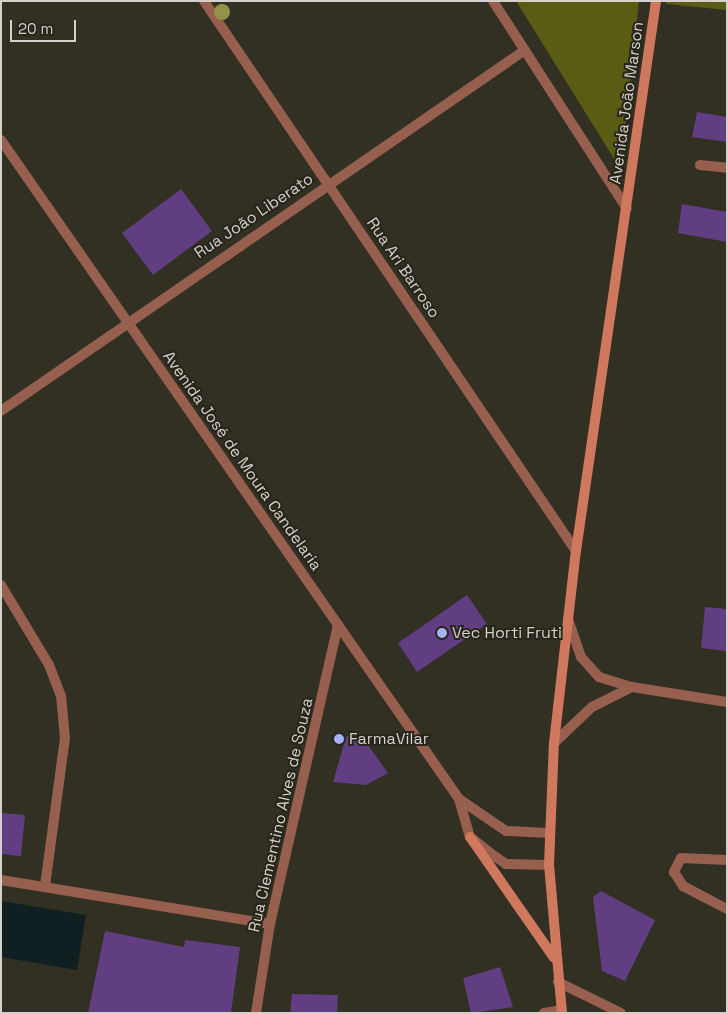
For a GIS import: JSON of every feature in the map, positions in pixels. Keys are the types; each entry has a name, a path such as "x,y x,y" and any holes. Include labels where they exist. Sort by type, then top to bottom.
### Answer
{"main road":[{"name":"Avenida João Marson","path":"562,1011 554,958 549,865 554,743 576,550 656,1"},
{"path":"470,837 554,958"}],"street":[{"name":"Rua Ari Barroso","path":"204,1 576,550"},
{"path":"494,1 627,209"},
{"name":"Rua João Liberato","path":"1,411 125,321 525,50"},
{"name":"Avenida José de Moura Candelaria","path":"1,140 459,799 470,837"},
{"path":"700,165 727,168"},
{"path":"1,585 49,664 60,696 65,738 45,886"},
{"path":"568,619 589,668 599,677 632,687 727,702"},
{"name":"Rua Clementino Alves de Souza","path":"256,1013 270,924 338,625"},
{"path":"554,743 592,707 632,687"},
{"name":"Avenida José de Moura Candelaria","path":"459,799 506,831 549,833"},
{"path":"470,837 506,864 549,865"},
{"path":"727,860 680,858 674,872 683,886 727,909"},
{"path":"1,880 270,924"},
{"path":"558,982 621,1013"},
{"path":"544,1013 562,1011"}],"shaded area":[{"path":"516,1 639,1 621,170 544,46"},
{"path":"666,1 727,1 727,10 666,4"},
{"path":"1,901 86,915 77,970 1,957"}],"building":[{"path":"697,112 727,117 727,142 692,137"},
{"path":"181,189 212,231 153,275 122,233"},
{"path":"682,204 727,212 727,242 678,233"},
{"name":"Vec Horti Fruti","path":"467,595 487,624 417,672 398,643"},
{"path":"705,607 727,609 727,651 701,648"},
{"path":"357,730 388,773 366,785 333,782 346,737"},
{"path":"1,813 25,815 21,856 1,854"},
{"path":"601,891 655,920 625,981 602,971 593,897"},
{"path":"105,931 184,947 185,940 240,947 231,1013 88,1013"},
{"path":"500,967 513,1007 471,1013 463,978"},
{"path":"292,994 338,995 337,1013 290,1013"}],"place":[{"name":"Vec Horti Fruti","path":"442,633"},
{"name":"FarmaVilar","path":"339,739"}]}
